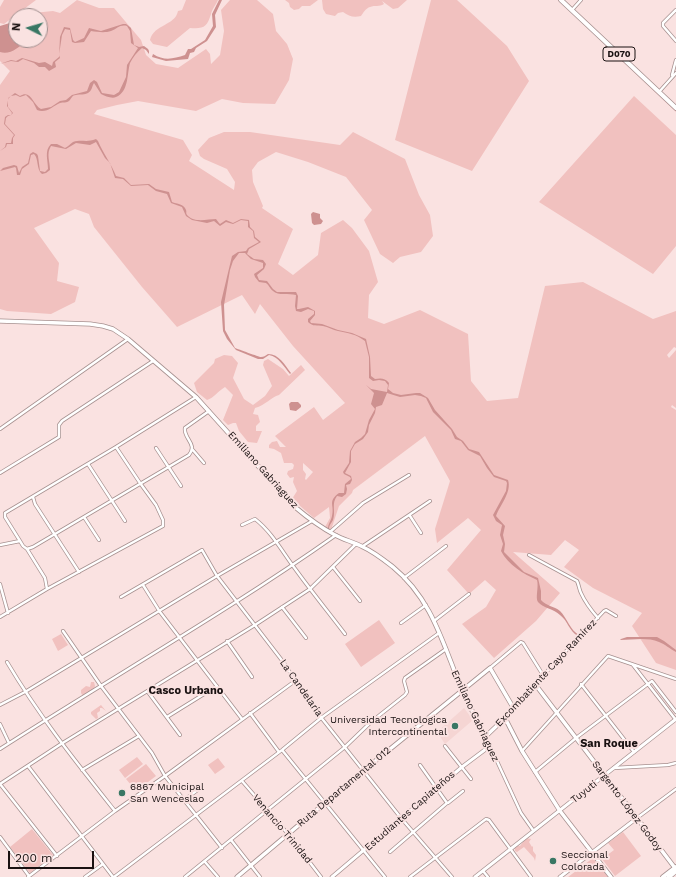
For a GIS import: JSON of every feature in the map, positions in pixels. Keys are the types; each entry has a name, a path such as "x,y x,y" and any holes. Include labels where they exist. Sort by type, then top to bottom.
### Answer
{"main road":[{"name":"D070","path":"562,0 676,108"},
{"name":"Emiliano Gabriaguez","path":"0,321 90,324 103,326 113,329 154,360 196,397 282,494 312,521 336,536 362,546 378,556 404,578 415,590 426,605 434,621 462,691 485,737"},
{"name":"Ruta Departamental 012","path":"237,877 363,771 490,668"},
{"path":"490,668 514,709"},
{"name":"Excombatiente Cayo Ramírez","path":"485,737 506,718 535,684"},
{"name":"Sargento López Godoy","path":"535,684 676,869"},
{"path":"506,718 522,751 560,811 611,877"},
{"path":"663,877 676,869"},
{"path":"669,877 676,869"}],"street":[{"path":"572,10 581,0"},
{"path":"676,10 663,24 663,26 676,41"},
{"path":"672,77 676,60"},
{"path":"659,92 676,73"},
{"path":"0,429 128,339"},
{"path":"0,473 59,437 59,425 62,421 154,360"},
{"path":"48,589 45,578 28,549 23,546 5,517 5,513 116,447 196,397"},
{"path":"204,463 192,449 192,446 184,431 185,428 209,411"},
{"path":"0,617 163,526 163,520 156,504 116,447"},
{"path":"156,448 181,486"},
{"path":"28,549 55,535 168,466 189,455 192,449"},
{"path":"88,464 125,521"},
{"path":"330,532 363,503 409,475"},
{"path":"33,497 35,504 79,572"},
{"path":"362,546 410,516 430,501"},
{"path":"410,516 422,533"},
{"path":"84,517 99,540"},
{"path":"242,525 255,519 259,522 276,542 345,634"},
{"path":"0,705 82,659 217,576 312,521"},
{"path":"0,749 237,602 336,536"},
{"path":"0,545 20,541"},
{"path":"57,856 0,784 61,744 148,692 196,660 255,625 310,589 356,544"},
{"path":"404,578 446,546"},
{"name":"La Candelaria","path":"143,585 202,550 217,576 284,663 308,701 401,818 452,877"},
{"path":"529,555 577,581 580,592 589,609 598,618"},
{"path":"333,567 360,601"},
{"path":"0,584 8,613"},
{"path":"121,597 143,585 160,612 242,719"},
{"path":"434,621 469,594"},
{"path":"401,623 426,605"},
{"path":"282,607 306,638"},
{"name":"Excombatiente Cayo Ramírez","path":"535,684 606,610 616,616"},
{"path":"63,631 101,686 152,753 165,776 222,848"},
{"path":"28,766 103,864 116,877 282,750 321,718 439,633"},
{"path":"227,641 252,676"},
{"path":"490,668 521,642 543,675"},
{"path":"185,877 344,747 371,722 407,694 404,681 405,678 446,649"},
{"path":"522,751 581,684 608,656 676,679"},
{"path":"7,662 25,692 61,744 115,811"},
{"path":"632,664 676,719"},
{"path":"0,837 29,877 115,811 165,776 294,680"},
{"path":"535,772 576,738 652,681 676,712"},
{"path":"581,684 634,752"},
{"path":"167,717 217,686"},
{"path":"148,692 180,735"},
{"path":"250,713 279,752"},
{"name":"Tuyuti","path":"474,877 676,719"},
{"path":"0,724 9,743"},
{"path":"82,770 139,736"},
{"name":"Emiliano Gabriaguez","path":"485,737 521,813 534,830"},
{"path":"445,746 471,779"},
{"name":"Estudiantes Capiateños","path":"332,877 462,767 490,746"},
{"path":"282,750 385,877"},
{"path":"614,768 668,765 676,763"},
{"path":"420,765 447,803"},
{"name":"Venancio Trinidad","path":"242,781 288,834 321,877"},
{"path":"184,800 199,789"},
{"path":"560,877 676,789"},
{"path":"390,852 462,791"},
{"path":"410,877 486,819 531,877"},
{"path":"231,840 260,877"},
{"path":"205,862 218,877"},
{"path":"85,877 103,864"},
{"path":"483,871 488,877"}],"shaded area":[{"path":"4,0 36,0 25,8 8,8 8,21 4,24 0,23 0,7"},
{"path":"77,0 99,8 114,8 141,40 146,55 156,64 178,68 206,49 210,54 211,64 220,55 224,31 221,10 230,0 257,0 273,14 276,31 287,44 293,59 289,80 275,104 243,103 222,99 196,111 138,101 97,110 94,114 183,140 192,155 189,161 234,190 235,182 227,169 204,159 200,156 198,150 209,138 224,132 250,132 340,145 353,132 405,159 419,195 430,215 433,236 421,252 400,257 393,263 380,254 364,220 372,210 346,177 308,162 276,152 258,162 252,170 253,182 263,206 262,208 293,229 278,264 293,275 318,255 321,233 343,220 352,228 369,251 378,282 369,295 368,318 384,324 420,310 468,334 471,381 487,401 518,398 545,286 583,282 653,319 676,311 676,348 674,347 667,355 669,358 676,350 676,408 672,405 671,407 676,410 676,670 656,663 632,626 642,613 593,588 564,567 579,550 565,540 551,555 513,552 560,593 536,621 494,658 462,624 486,607 496,590 485,580 469,594 447,570 481,530 468,518 437,543 435,529 450,481 425,436 353,490 352,493 339,506 331,530 325,527 330,518 329,507 314,518 292,499 297,491 293,482 294,477 290,478 287,474 288,471 293,469 294,465 292,463 284,463 281,453 269,448 269,445 272,442 277,441 280,447 286,447 275,436 314,407 323,420 345,403 293,346 260,304 255,314 242,295 177,327 142,287 94,227 89,214 75,209 34,228 59,263 57,281 79,287 75,302 51,314 7,311 0,309 0,85 10,71 0,61 0,40 8,31 8,48 48,48 48,12 60,13","holes":["303,463 313,472 306,480 306,474 303,470"]},
{"path":"186,0 218,0 212,10 208,22 204,26 199,28 190,28 167,47 153,44 150,40 152,35 173,20 178,11 182,10"},
{"path":"219,0 222,0 215,15 216,27 207,41 196,48 194,52 190,53 188,59 166,61 152,57 153,54 161,58 176,58 185,55 188,49 191,49 205,40 213,26 212,14"},
{"path":"285,0 318,0 310,6 302,6 299,9 294,10"},
{"path":"322,0 407,0 398,8 393,9 382,1 384,4 372,6 361,16 353,17 343,12 338,13 335,16 326,14 323,9"},
{"path":"431,0 457,0 507,46 529,81 472,171 395,140"},
{"path":"558,0 676,110 676,112"},
{"path":"8,24 8,48 17,48 11,52 0,52 0,26"},
{"path":"126,24 131,28 134,45 139,47 144,46 149,51 149,54 142,48 134,57 130,63 125,87 120,95 114,98 101,94 94,83 88,93 74,96 68,102 60,103 43,111 37,110 33,102 26,95 20,97 16,95 11,96 8,99 9,97 15,93 20,96 24,94 29,96 41,109 51,107 60,101 66,100 72,95 87,91 90,83 94,80 97,82 102,93 114,95 119,92 126,77 127,65 138,48 131,43 130,31 127,26 120,26 106,32 91,31 84,42 75,43 72,42 70,30 65,29 62,35 59,54 60,37 64,27 70,28 73,40 75,42 84,38 89,28 101,31"},
{"path":"59,55 60,58 55,62 56,67 49,71 45,67 39,67 34,63 23,59 18,62 11,61 0,64 11,60 16,61 22,58 39,63 45,62 52,66 53,62 59,57"},
{"path":"634,96 676,135 676,246 653,274 539,202"},
{"path":"8,115 11,115 6,118 5,124 15,135 13,138 13,144 7,144 6,147 0,151 5,147 6,143 11,143 14,135 4,124 5,117"},
{"path":"96,139 109,162 96,142 90,145 76,143 66,149 51,146 48,155 50,170 46,173 42,174 40,172 36,156 34,154 31,155 29,164 22,169 20,175 17,175 15,167 0,171 3,168 14,165 17,166 19,173 22,167 28,163 30,154 33,152 38,156 40,171 45,172 48,169 47,153 51,144 57,144 65,148 73,142"},
{"path":"110,164 116,176 124,178 131,185 149,184 156,189 169,192 172,202 184,206 188,216 191,218 198,220 216,219 220,224 226,220 233,223 241,219 249,220 250,227 254,231 255,237 261,242 249,249 247,254 254,259 263,260 266,264 264,269 257,275 259,280 267,281 277,292 296,292 298,296 297,309 308,307 315,311 315,315 310,321 311,323 322,324 352,333 366,339 370,357 371,376 375,379 386,380 389,383 388,389 393,393 401,395 420,393 428,398 435,410 457,437 463,441 469,449 479,452 494,475 508,480 509,485 507,494 496,516 505,526 503,535 505,544 504,552 524,572 538,578 541,591 541,600 545,604 560,611 573,630 579,635 578,636 560,615 538,602 537,580 512,565 501,551 503,544 500,535 502,525 496,521 493,515 506,491 506,481 494,477 480,456 468,450 461,441 455,439 451,430 433,412 426,398 415,395 400,397 387,393 382,405 376,407 368,432 363,439 355,444 351,451 351,462 345,473 351,476 352,480 350,484 346,485 346,494 342,497 337,496 335,499 333,520 328,529 333,512 332,501 339,493 344,493 345,484 351,479 343,472 349,463 350,451 355,442 365,434 369,420 375,409 371,404 374,393 366,385 371,389 387,392 388,385 385,381 373,381 369,378 369,357 365,341 352,334 336,331 325,326 310,324 308,319 314,314 314,311 308,309 301,312 296,311 296,295 275,293 266,283 259,282 254,274 263,268 263,263 251,259 245,253 239,253 233,261 230,270 224,305 225,330 235,348 261,357 272,354 281,360 291,373 290,374 273,356 269,355 263,359 258,359 236,350 227,339 223,331 221,302 232,256 238,252 246,251 248,248 259,242 254,238 253,231 248,227 248,221 241,220 233,224 226,222 220,226 214,221 207,223 192,220 186,216 182,207 171,203 167,194 156,191 148,185 131,186 123,179 115,178"},
{"path":"313,212 320,214 320,218 323,221 321,224 314,225 312,223 311,214"},
{"path":"224,355 232,356 238,363 233,378 244,399 253,405 265,396 272,386 263,365 264,361 268,359 283,369 289,376 301,365 305,370 279,395 255,408 253,414 258,415 260,422 256,426 256,431 262,431 257,443 248,442 239,431 236,423 228,425 223,420 233,395 225,387 212,398 207,400 197,392 194,383 214,363 215,359"},
{"path":"291,402 298,402 301,407 296,411 290,410 289,404"},
{"path":"379,620 395,643 361,667 345,644"},
{"path":"61,634 68,645 58,651 52,639"},
{"path":"627,637 657,637 676,650 676,652 654,640 620,640"},
{"path":"91,682 94,682 94,689 83,696 81,690 86,686 90,687"},
{"path":"101,705 106,711 100,708 100,711 97,713 98,718 96,719 91,712"},
{"name":"Universidad Tecnologica Intercontinental","path":"464,708 473,720 445,744 437,732"},
{"path":"137,757 143,764 125,778 119,770"},
{"path":"218,758 225,767 215,774 208,765"},
{"path":"146,764 156,776 136,791 126,779"},
{"path":"32,829 53,855 30,873 10,847"},
{"path":"623,832 641,856 615,876 602,859 614,850 608,843"},
{"path":"526,838 531,839 529,842 532,847 533,846 533,851 536,855 535,861 524,847 517,852 515,851 515,846 520,846"},
{"path":"593,858 608,877 568,877"}],"place":[{"name":"Universidad Tecnologica Intercontinental","path":"455,726"},
{"name":"6867 Municipal San Wenceslao","path":"122,793"},
{"name":"Seccional Colorada","path":"553,861"}],"district":[{"name":"Casco Urbano","path":"186,691"},
{"name":"San Roque","path":"609,744"}]}
